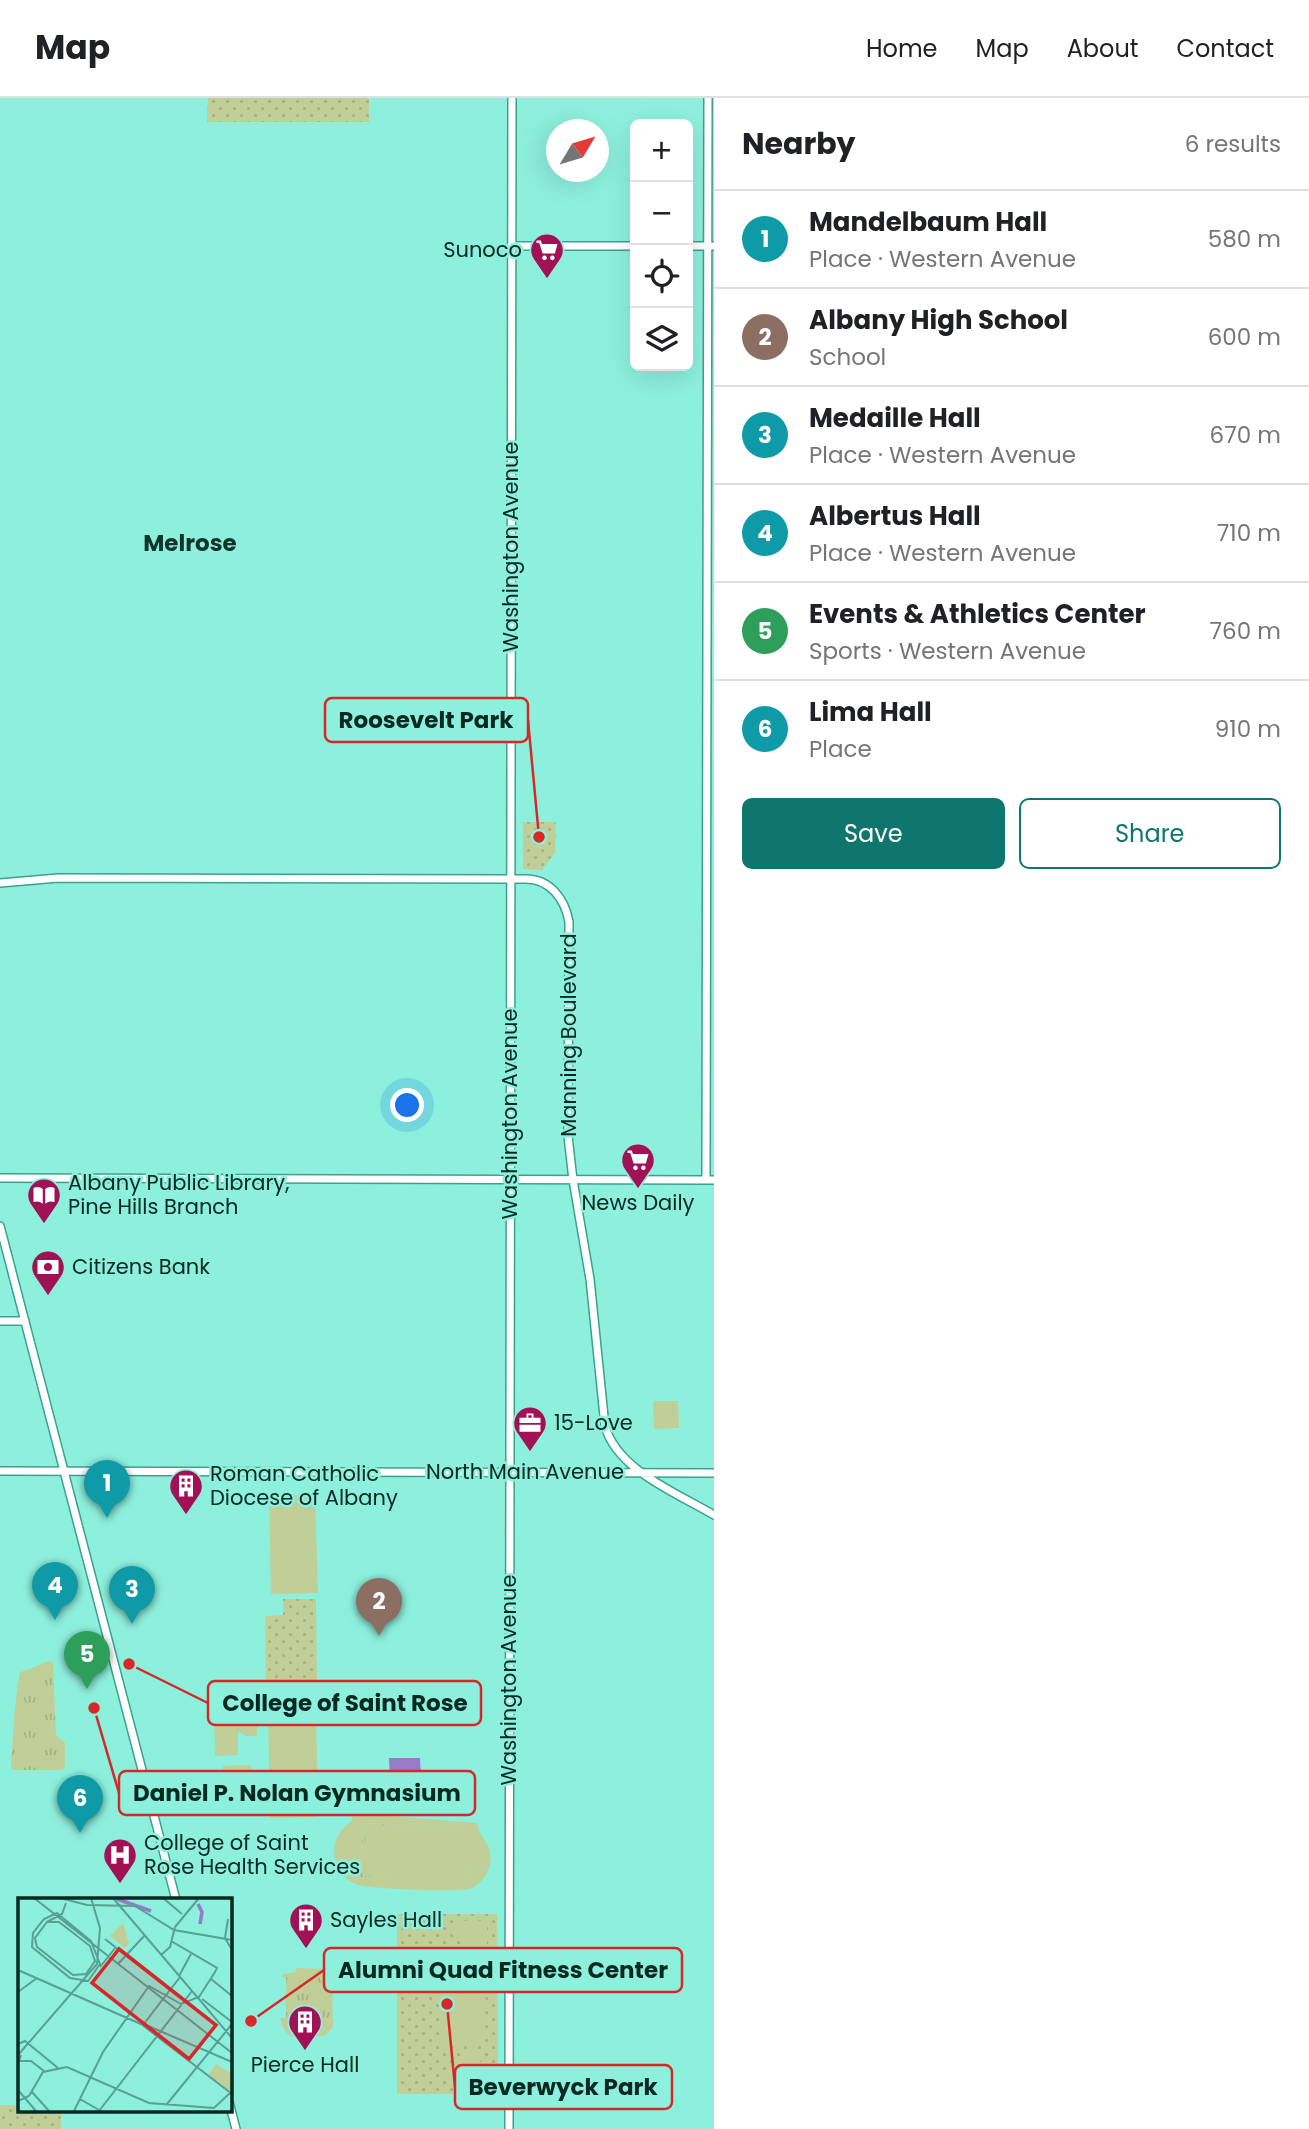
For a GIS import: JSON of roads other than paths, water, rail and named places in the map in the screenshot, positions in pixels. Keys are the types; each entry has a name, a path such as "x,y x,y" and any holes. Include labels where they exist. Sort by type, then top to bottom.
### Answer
{"street":[{"name":"Washington Avenue","path":"509,2129 512,98"},
{"path":"0,1178 710,1180 708,98"},
{"path":"511,246 630,246"},
{"name":"Manning Boulevard","path":"0,883 58,878 538,879 546,883 559,896 568,915 568,1136 590,1279 605,1426 621,1455 644,1473 714,1514"},
{"path":"0,1226 176,1898"},
{"path":"0,1321 25,1321"},
{"name":"North Main Avenue","path":"0,1471 714,1473"},
{"path":"231,2110 236,2129"}],"place":[{"name":"Sunoco","path":"547,280"},
{"name":"Roosevelt Park","path":"539,837"},
{"name":"News Daily","path":"638,1190"},
{"name":"Albany Public Library, Pine Hills Branch","path":"44,1225"},
{"name":"Citizens Bank","path":"48,1297"},
{"name":"15-Love","path":"530,1453"},
{"name":"Roman Catholic Diocese of Albany","path":"186,1516"},
{"name":"Mandelbaum Hall","path":"107,1518"},
{"name":"Albertus Hall","path":"55,1620"},
{"name":"Medaille Hall","path":"132,1624"},
{"name":"Albany High School","path":"379,1636"},
{"name":"College of Saint Rose","path":"129,1664"},
{"name":"Events & Athletics Center","path":"87,1689"},
{"name":"Daniel P. Nolan Gymnasium","path":"94,1708"},
{"name":"Lima Hall","path":"80,1833"},
{"name":"College of Saint Rose Health Services","path":"120,1885"},
{"name":"Sayles Hall","path":"306,1950"},
{"name":"Beverwyck Park","path":"447,2004"},
{"name":"Alumni Quad Fitness Center","path":"251,2021"},
{"name":"Pierce Hall","path":"305,2052"}],"district":[{"name":"Melrose","path":"190,543"}]}
